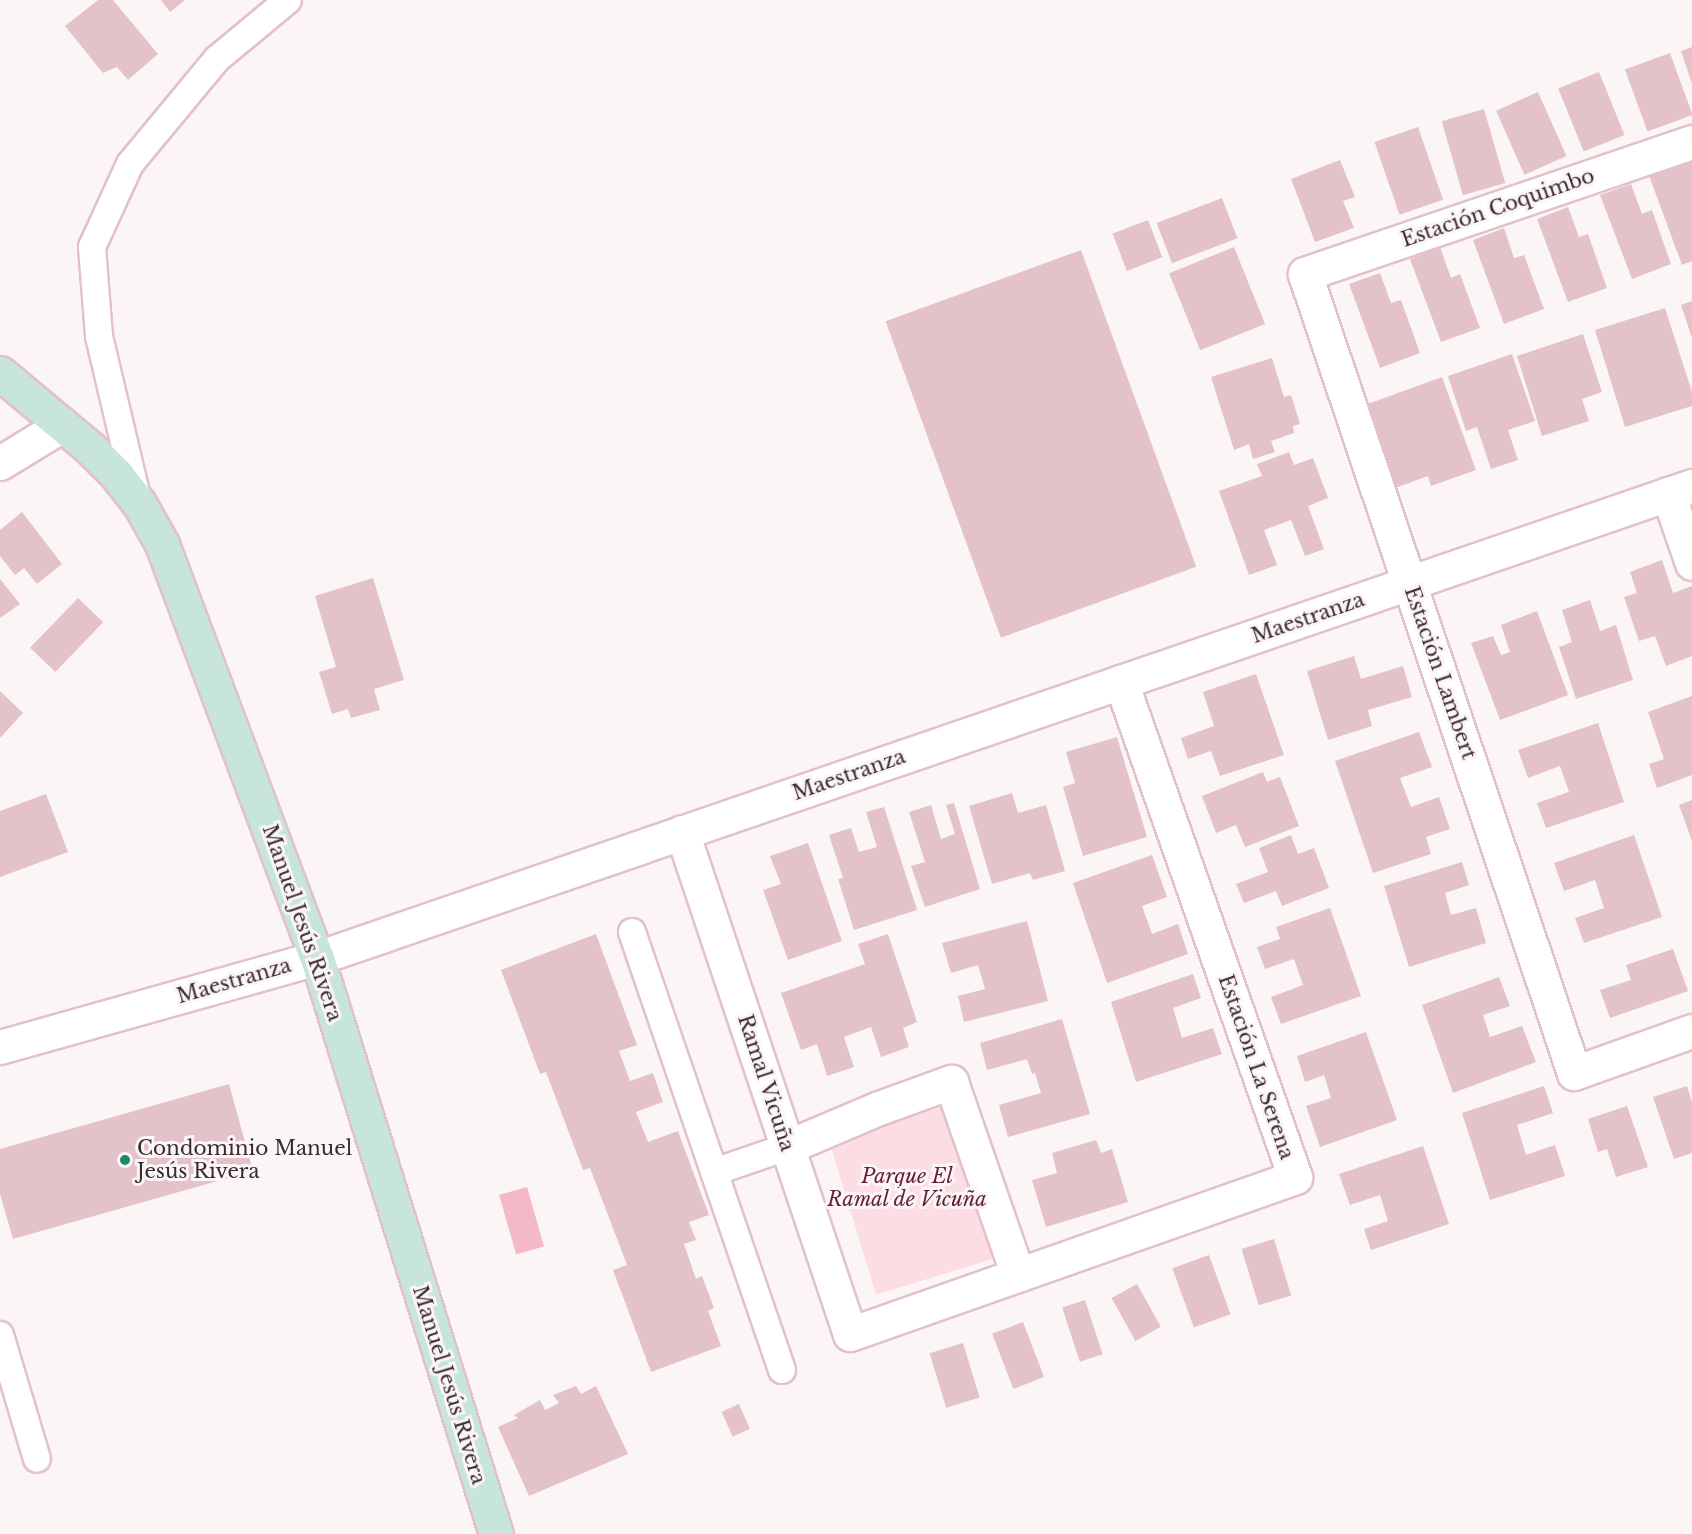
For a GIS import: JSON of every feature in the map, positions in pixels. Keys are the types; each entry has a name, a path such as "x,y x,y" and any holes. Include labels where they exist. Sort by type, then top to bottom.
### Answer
{"main road":[{"name":"Manuel Jesús Rivera","path":"0,373 116,474 139,503 162,544 180,587 316,958 496,1534"}],"street":[{"name":"Estación Coquimbo","path":"1305,274 1692,142"},
{"name":"Estación Lambert","path":"1305,274 1574,1073 1692,1031"},
{"path":"0,463 62,425"},
{"name":"Maestranza","path":"0,1047 316,958 1680,490"},
{"path":"1680,490 1692,563"},
{"name":"Estación La Serena","path":"850,1334 1295,1178 1121,682"},
{"name":"Ramal Vicuña","path":"682,832 850,1334"},
{"path":"787,1147 879,1108 951,1082 1018,1275"}],"lane":[{"path":"139,503 99,336 92,247 130,164 217,59 288,0"},
{"path":"632,932 782,1370"},
{"path":"714,1172 787,1147"},
{"path":"0,1335 37,1459"}],"green space":[{"name":"Parque El Ramal de Vicuña","path":"946,1106 993,1259 876,1295 829,1142"}],"shaded area":[{"path":"527,1187 544,1247 516,1255 499,1195"}],"building":[{"path":"98,0 113,0 158,54 128,80 117,67 103,73 65,26"},
{"path":"161,0 185,0 170,12"},
{"path":"1692,47 1692,84 1681,51"},
{"path":"1670,53 1692,115 1647,131 1625,69"},
{"path":"1599,72 1624,135 1584,152 1558,88"},
{"path":"1538,92 1566,156 1524,175 1496,111"},
{"path":"1484,109 1505,183 1463,195 1442,121"},
{"path":"1418,127 1443,200 1400,215 1375,142"},
{"path":"1692,157 1692,261 1682,265 1648,173"},
{"path":"1340,160 1355,197 1343,201 1354,228 1315,242 1291,179"},
{"path":"1631,184 1642,214 1652,210 1671,264 1632,279 1600,195"},
{"path":"1222,198 1237,238 1172,263 1157,223"},
{"path":"1568,207 1579,237 1588,234 1607,288 1568,302 1537,219"},
{"path":"1148,220 1162,257 1127,271 1113,234"},
{"path":"1504,228 1514,258 1524,255 1544,309 1504,324 1473,240"},
{"path":"1234,247 1265,324 1200,350 1169,273"},
{"path":"1440,247 1451,278 1460,274 1480,328 1441,342 1410,259"},
{"path":"1081,250 1196,567 1001,638 886,321"},
{"path":"1380,273 1391,303 1401,300 1420,353 1380,368 1349,284"},
{"path":"1692,301 1692,338 1681,305"},
{"path":"1665,308 1692,392 1692,406 1625,427 1595,330"},
{"path":"1583,334 1602,392 1582,399 1589,421 1542,436 1517,356"},
{"path":"1512,354 1535,421 1508,430 1518,460 1491,469 1477,427 1466,431 1448,376"},
{"path":"1272,358 1284,397 1291,395 1300,424 1293,426 1294,433 1271,441 1275,452 1253,459 1249,444 1234,450 1211,377"},
{"path":"1442,377 1476,470 1431,486 1428,476 1395,488 1365,405"},
{"path":"1289,452 1294,465 1313,458 1328,498 1308,506 1324,549 1305,556 1291,520 1264,530 1277,565 1249,575 1219,491 1262,476 1257,464"},
{"path":"22,512 62,564 37,584 24,568 15,575 0,556 0,530"},
{"path":"1662,560 1673,593 1692,586 1692,656 1666,666 1655,636 1639,641 1624,597 1637,593 1630,572"},
{"path":"373,578 404,680 374,689 380,710 351,718 348,709 332,714 319,672 336,667 315,596"},
{"path":"0,579 20,604 0,618"},
{"path":"78,598 103,622 55,672 30,648"},
{"path":"1590,600 1600,631 1616,625 1633,680 1576,699 1559,647 1572,642 1562,610"},
{"path":"1537,611 1568,695 1500,720 1471,643 1493,636 1501,655 1510,652 1501,625"},
{"path":"1354,656 1361,679 1403,666 1412,697 1368,710 1372,726 1328,740 1307,671"},
{"path":"1256,674 1284,755 1220,776 1211,751 1188,759 1181,738 1214,726 1203,692"},
{"path":"0,691 23,713 0,738"},
{"path":"1692,696 1692,775 1657,788 1649,764 1664,759 1648,712"},
{"path":"1598,723 1624,802 1546,828 1537,803 1569,792 1560,766 1528,778 1518,750"},
{"path":"1419,732 1432,767 1400,778 1411,807 1439,797 1450,829 1426,837 1431,854 1373,873 1335,761"},
{"path":"1117,737 1147,837 1083,856 1063,787 1075,783 1066,752"},
{"path":"1263,772 1267,782 1280,777 1299,826 1245,847 1236,825 1216,833 1202,796"},
{"path":"1012,793 1018,813 1046,805 1065,871 1033,880 1030,873 992,884 969,806"},
{"path":"46,794 68,852 0,877 0,811"},
{"path":"1692,800 1692,841 1679,805"},
{"path":"954,803 980,889 925,907 911,866 925,862 909,812 931,805 941,839 955,834 946,805"},
{"path":"884,807 917,910 854,930 838,879 843,878 829,835 851,828 859,852 877,847 866,812"},
{"path":"1291,835 1298,854 1314,848 1329,888 1282,906 1276,891 1244,903 1236,884 1268,872 1259,848"},
{"path":"1634,835 1662,917 1584,943 1575,918 1604,908 1595,880 1564,891 1554,863"},
{"path":"808,843 842,941 788,960 763,890 781,884 770,856"},
{"path":"1152,855 1167,897 1142,906 1152,934 1178,924 1188,954 1107,983 1073,883"},
{"path":"1462,862 1469,885 1445,893 1451,915 1476,908 1486,943 1409,967 1384,886"},
{"path":"1330,908 1361,996 1281,1024 1271,997 1303,985 1294,959 1265,969 1257,947 1280,939 1276,927"},
{"path":"1027,921 1048,1001 964,1022 958,996 985,989 978,965 951,973 942,943"},
{"path":"596,934 637,1045 619,1051 630,1081 653,1073 663,1102 636,1112 648,1142 678,1131 709,1215 689,1222 696,1240 684,1244 696,1279 702,1276 714,1308 708,1311 721,1346 651,1372 613,1270 627,1265 590,1168 583,1170 546,1072 540,1074 501,970"},
{"path":"888,934 917,1022 903,1028 909,1047 881,1057 871,1027 844,1037 854,1067 827,1076 817,1044 801,1050 781,993 865,964 858,944"},
{"path":"1673,949 1688,991 1610,1018 1600,990 1631,980 1626,965"},
{"path":"1193,974 1201,998 1173,1008 1182,1038 1213,1028 1222,1054 1136,1082 1111,1002"},
{"path":"1499,977 1510,1006 1483,1015 1490,1037 1522,1026 1536,1062 1453,1093 1422,1005"},
{"path":"1062,1019 1090,1114 1008,1137 999,1105 1041,1093 1035,1073 1032,1074 1027,1059 987,1070 980,1043"},
{"path":"1366,1032 1397,1120 1320,1147 1306,1106 1331,1098 1324,1075 1305,1082 1297,1056"},
{"name":"Condominio Manuel Jesús Rivera","path":"229,1084 253,1171 13,1239 0,1194 0,1149"},
{"path":"1544,1086 1553,1113 1517,1125 1526,1155 1555,1145 1565,1176 1490,1200 1462,1113"},
{"path":"1687,1086 1692,1102 1692,1153 1674,1159 1653,1097"},
{"path":"1627,1106 1648,1167 1616,1177 1607,1149 1598,1152 1588,1119"},
{"path":"1096,1140 1101,1153 1112,1149 1128,1202 1046,1227 1032,1180 1057,1173 1052,1153"},
{"path":"1423,1146 1449,1224 1371,1250 1364,1229 1388,1221 1380,1195 1350,1205 1339,1174"},
{"path":"1274,1239 1291,1295 1259,1305 1241,1249"},
{"path":"1209,1255 1231,1314 1194,1328 1172,1268"},
{"path":"1137,1284 1161,1327 1135,1341 1112,1298"},
{"path":"1085,1300 1103,1354 1080,1362 1062,1307"},
{"path":"1023,1322 1044,1377 1013,1389 992,1334"},
{"path":"963,1343 980,1398 946,1408 930,1353"},
{"path":"576,1386 581,1394 596,1386 628,1454 529,1496 498,1427 518,1418 514,1415 540,1400 545,1410 559,1403 553,1395"},
{"path":"739,1404 750,1429 733,1436 722,1412"}],"place":[{"name":"Condominio Manuel Jesús Rivera","path":"125,1160"}]}
